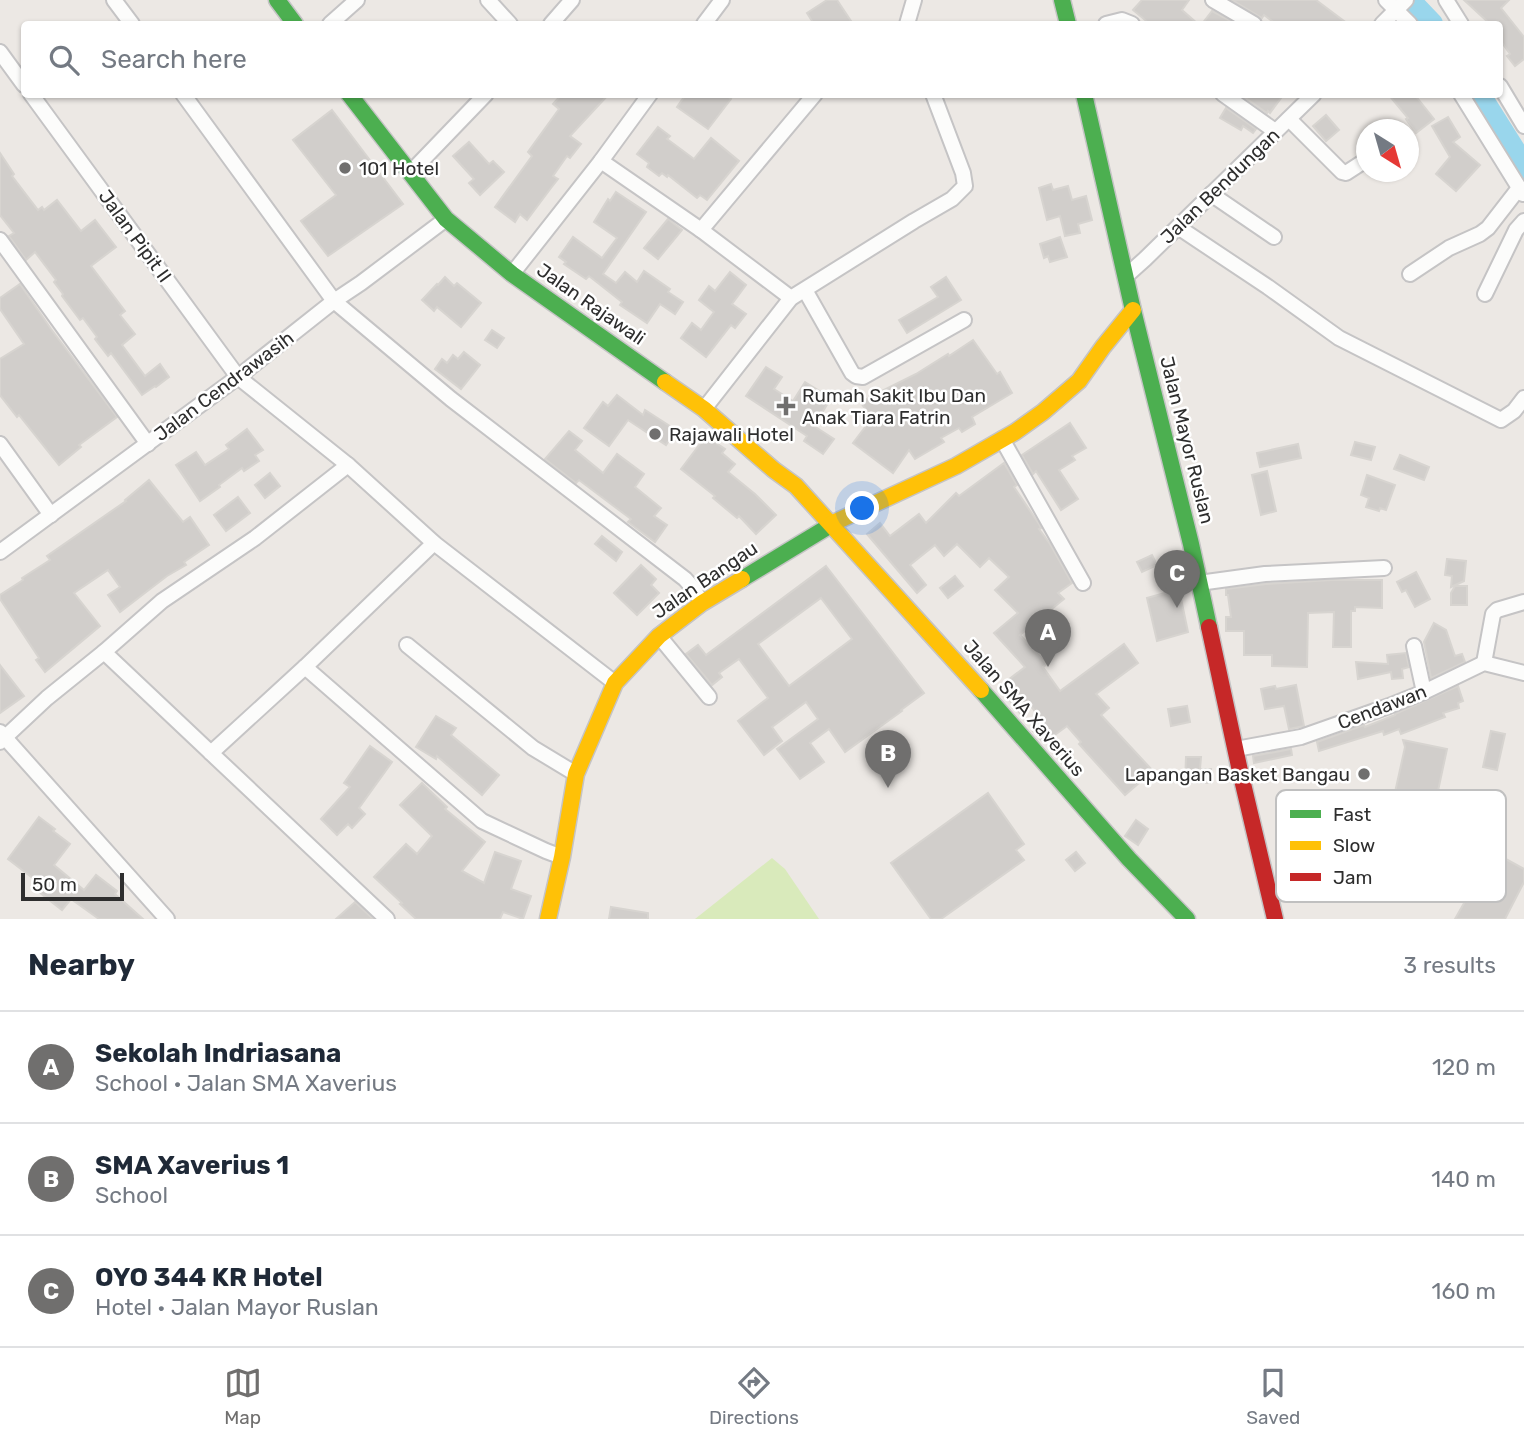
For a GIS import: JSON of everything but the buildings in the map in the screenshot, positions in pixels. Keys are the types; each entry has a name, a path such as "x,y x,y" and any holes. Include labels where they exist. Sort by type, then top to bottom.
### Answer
{"street":[{"path":"114,0 130,21"},
{"path":"277,0 293,21"},
{"path":"333,21 357,0"},
{"path":"488,0 507,21"},
{"path":"554,21 572,0"},
{"path":"706,21 722,0"},
{"path":"908,21 914,0"},
{"path":"1062,0 1067,21"},
{"path":"1213,0 1249,21"},
{"path":"1446,0 1459,21"},
{"path":"1384,21 1398,3 1408,21"},
{"path":"0,51 21,81"},
{"path":"1503,91 1524,125"},
{"name":"Jalan Pipit II","path":"34,98 238,377 348,465 434,542 615,683"},
{"path":"186,98 334,301 451,399 685,579 702,603"},
{"name":"Jalan Rajawali","path":"352,98 446,219 512,274 704,409 774,470 790,492 829,526"},
{"path":"410,173 482,98"},
{"path":"512,274 601,162 647,98"},
{"path":"701,230 812,98"},
{"path":"704,409 791,298 952,199 965,186 963,173 935,98"},
{"name":"Jalan Mayor Ruslan","path":"1085,98 1133,310 1191,544 1275,919"},
{"path":"1229,98 1275,131"},
{"name":"Jalan Bendungan","path":"1126,276 1310,98"},
{"path":"1410,275 1450,248 1480,234 1521,192 1463,98"},
{"path":"1289,118 1342,172 1346,173 1356,167"},
{"path":"601,162 701,230 791,298"},
{"path":"1211,194 1273,237"},
{"name":"Jalan Cendrawasih","path":"0,552 238,377 334,301 446,219"},
{"path":"1485,294 1516,230 1524,220"},
{"path":"1178,227 1339,338 1502,420 1514,411 1524,398"},
{"path":"0,240 148,443"},
{"path":"805,290 856,376 863,377 964,320"},
{"name":"Jalan Bangau","path":"548,919 576,774 615,683 659,636 702,603 829,526 969,460 1042,413 1073,388 1133,310"},
{"path":"1002,439 1083,583"},
{"path":"0,444 51,515"},
{"path":"167,919 2,737 162,601 255,538 348,465"},
{"name":"Jalan SMA Xaverius","path":"829,526 845,539 1129,859 1187,919"},
{"path":"211,753 305,667 434,542"},
{"path":"1199,583 1265,574 1384,568"},
{"path":"1524,601 1497,610 1493,614 1484,663 1524,673"},
{"path":"659,636 709,697"},
{"path":"407,645 533,748 576,774"},
{"path":"1414,646 1424,692"},
{"path":"104,652 387,919"},
{"name":"Cendawan","path":"1236,749 1301,737 1424,692 1484,663"},
{"path":"305,667 482,821 562,857"}],"green space":[{"path":"772,858 785,869 819,919 695,919"}],"waterway":[{"path":"1408,0 1428,21"},
{"path":"1481,98 1524,167"}],"traffic: fast":[{"path":"277,0 293,21"},
{"path":"1062,0 1067,21"},
{"path":"352,98 446,219 512,274 665,382"},
{"path":"1085,98 1209,627"},
{"path":"742,579 826,528"},
{"path":"981,690 1129,859 1187,919"}],"traffic: slow":[{"path":"831,524 956,466 1015,432 1079,381 1133,310"},
{"path":"665,382 704,409 796,486 981,690"},
{"path":"548,919 576,774 615,683 659,636 702,603 742,579"}],"traffic: jam":[{"path":"1209,627 1275,919"}],"place":[{"name":"101 Hotel","path":"345,168"},
{"name":"Rumah Sakit Ibu Dan Anak Tiara Fatrin","path":"786,406"},
{"name":"Rajawali Hotel","path":"655,434"},
{"name":"OYO 344 KR Hotel","path":"1177,608"},
{"name":"Sekolah Indriasana","path":"1048,667"},
{"name":"Lapangan Basket Bangau","path":"1364,774"},
{"name":"SMA Xaverius 1","path":"888,788"}]}
